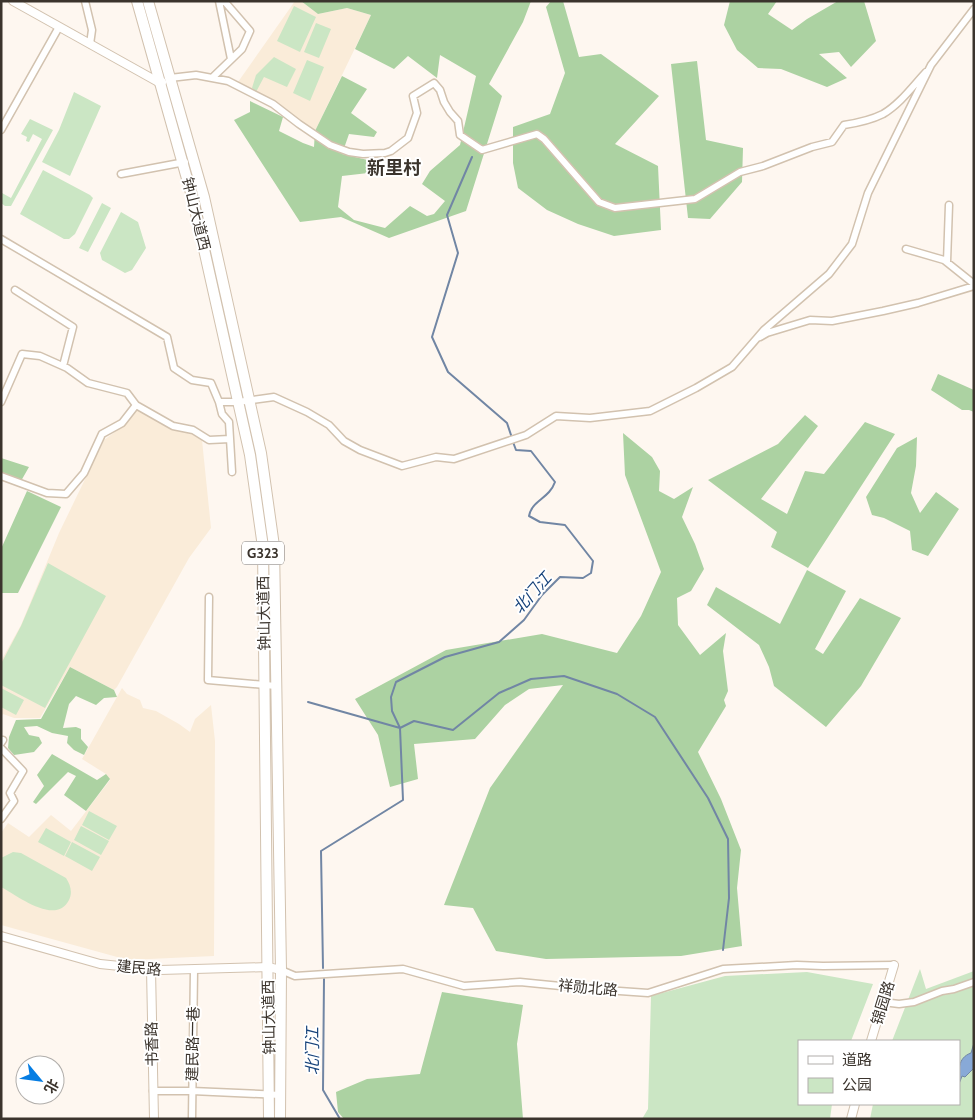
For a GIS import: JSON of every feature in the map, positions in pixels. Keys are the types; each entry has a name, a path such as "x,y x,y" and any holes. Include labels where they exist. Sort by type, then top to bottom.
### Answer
{"highway":[{"name":"钟山大道西","path":"137,1 193,200 250,455 263,547 269,1119"},
{"name":"钟山大道西","path":"148,1 204,197 261,453 274,546 281,970 280,1119"}],"street":[{"path":"13,1 160,83 170,78 196,75 228,81 273,104 330,145 349,152 363,154 384,153 391,151 408,138 417,113 413,96 434,83 440,90 447,107 458,121 460,135 482,150 537,134 544,139 599,202 614,208 695,200 740,172 832,142 844,125 884,113 905,95 931,65 974,9"},
{"path":"85,1 92,30 90,44"},
{"path":"213,77 231,60 242,49 250,31 225,2 220,1 231,60"},
{"path":"1,130 59,27"},
{"path":"219,402 238,402 274,397 307,412 329,425 344,441 360,450 402,466 436,458 454,460 506,440 519,437 556,416 590,418 650,411 732,367 764,330 829,274 852,244 868,193 931,65"},
{"path":"121,174 194,160"},
{"path":"947,262 949,205"},
{"path":"1,239 167,337 174,368 192,380 211,383 222,414 229,422 232,472"},
{"path":"906,249 947,262 974,285"},
{"path":"755,340 767,333 810,320 832,321 883,311 918,303 974,285"},
{"path":"15,290 74,327 63,366"},
{"path":"1,402 22,354 40,356 63,366 88,383 127,393 136,405 173,426 193,430 209,440 230,439"},
{"path":"1,476 47,493 66,494 84,472 102,434 122,423 136,405"},
{"path":"209,597 208,680 276,686"},
{"path":"1,748 23,771 10,793 14,801 1,819"},
{"name":"建民路","path":"1,936 100,964 151,970 268,967 281,970"},
{"name":"祥勋北路","path":"281,970 295,976 403,970 464,986 520,982 648,993 723,969 797,965 894,965"},
{"name":"锦园路","path":"871,1040 894,965"},
{"name":"书香路","path":"151,970 154,1119"},
{"name":"建民路一巷","path":"192,1119 194,970"},
{"path":"883,1002 900,1004 914,1002 942,990 954,989 974,982"},
{"path":"153,1091 281,1095"},
{"path":"851,1119 855,1105"}],"shaded area":[{"path":"295,1 301,1 318,14 347,8 371,15 315,131 298,121 275,101 238,82"},
{"path":"136,408 172,429 190,433 202,440 211,528 189,558 114,690 70,667 40,718 14,718 3,714 1,717 1,661 21,625 59,533 104,440 123,426"},
{"path":"122,688 127,694 140,700 143,708 156,711 190,732 195,719 211,705 215,741 214,956 128,960 1,925 1,833 8,823 29,837 51,815 71,831 110,780 106,774 82,759"}],"green space":[{"path":"301,1 531,1 523,22 489,84 502,96 466,211 389,238 341,217 300,222 234,120 250,112 250,101 283,117 279,131 314,147 315,131 342,76 367,89 351,113 377,132 374,137 349,134 342,154 372,161 377,172 342,176 338,207 354,220 385,228 410,206 427,216 434,214 445,201 422,184 430,171 460,145 476,76 440,55 437,78 408,56 394,69 355,49 371,15 347,8 318,14"},
{"path":"551,1 563,1 579,57 601,54 659,96 615,144 658,166 661,230 614,236 578,224 547,210 518,188 513,163 513,127 550,114 565,73 546,7"},
{"path":"730,1 777,1 768,14 792,30 838,1 864,1 876,41 851,67 839,52 819,54 847,78 827,87 781,69 758,68 737,50 724,25"},
{"path":"294,6 316,17 300,52 277,41"},
{"path":"316,23 331,29 319,58 304,52"},
{"path":"274,57 296,69 287,87 264,77 256,92 252,88 256,75"},
{"path":"307,60 324,67 310,101 293,93"},
{"path":"697,61 706,140 743,148 742,182 710,219 688,218 671,64"},
{"path":"74,92 101,106 70,176 42,162 59,130"},
{"path":"30,119 53,130 11,206 5,206 1,203 2,193 11,198 42,139 33,134 29,142 26,141 27,137 21,134"},
{"path":"43,170 93,198 75,234 69,239 64,239 20,214"},
{"path":"102,203 111,208 88,252 79,248"},
{"path":"121,212 138,222 146,248 132,270 125,273 102,260 100,253"},
{"path":"938,374 974,390 974,412 962,410 931,390"},
{"path":"805,415 818,426 761,499 787,514 805,471 824,474 865,422 895,434 808,568 771,547 777,532 708,480 778,444"},
{"path":"623,433 652,457 660,471 659,491 674,499 693,487 682,517 704,569 691,591 677,598 678,625 700,655 726,633 723,651 728,691 724,700 726,706 698,752 721,799 741,850 737,888 742,946 681,956 546,959 496,951 473,908 444,905 490,788 563,685 529,689 505,705 475,739 414,744 418,779 390,787 378,735 355,699 446,650 542,634 617,653 641,616 661,572 625,475"},
{"path":"917,437 916,466 911,493 920,513 936,492 959,509 928,556 912,550 910,531 884,518 872,515 866,497 897,448"},
{"path":"1,458 29,467 21,481 1,473"},
{"path":"27,491 61,507 18,593 1,593 1,549"},
{"path":"48,563 106,596 45,708 1,685 2,662 21,626"},
{"path":"807,570 846,591 815,649 823,654 860,598 901,618 861,686 826,727 774,686 769,667 759,645 707,605 716,587 780,624"},
{"path":"70,667 114,690 117,697 104,698 96,705 76,696 69,704 63,728 76,727 81,729 81,739 88,747 84,755 74,750 67,743 68,736 52,733 37,726 24,727 29,735 39,737 42,743 34,752 14,755 8,748 9,737 16,720 41,719"},
{"path":"1,688 24,700 16,715 1,707"},
{"path":"52,754 97,780 106,774 110,779 86,811 64,795 76,776 68,772 36,804 33,802 44,786 37,775"},
{"path":"89,811 117,826 109,840 82,825"},
{"path":"81,826 109,841 101,855 74,840"},
{"path":"46,828 71,842 64,856 38,842"},
{"path":"72,842 100,857 92,871 65,856"},
{"path":"13,852 21,853 66,878 70,885 71,894 63,907 55,910 46,910 36,907 1,887 1,858"},
{"path":"920,969 926,989 974,971 974,1119 870,1119 873,1105 960,1105 960,1040 892,1040"},
{"path":"807,972 873,984 851,1040 798,1040 798,1105 832,1105 830,1119 642,1119 648,1109 651,996 725,976"},
{"path":"442,992 523,1005 517,1044 523,1119 344,1119 338,1112 336,1092 367,1079 420,1074"}],"water":[{"path":"974,1043 974,1068 965,1077 962,1076 960,1081 961,1062 966,1055 971,1053"}],"waterway":[{"name":"北门江","path":"472,157 447,215 458,253 432,337 448,372 507,423 512,438"},
{"name":"北门江","path":"323,968 321,851 403,800 400,728 392,711 391,697 396,682 445,657 499,642 524,620 542,595 560,577 583,578 591,573 593,561 565,525 540,522 529,516 533,506 549,492 555,482 531,451 516,450 513,442"},
{"path":"308,702 400,728 414,721 453,730 499,693 531,679 564,676 617,694 655,717 708,798 728,839 729,898 723,950"},
{"name":"北门江","path":"324,979 323,1090 340,1119"}],"district":[{"name":"新里村","path":"394,168"}]}
